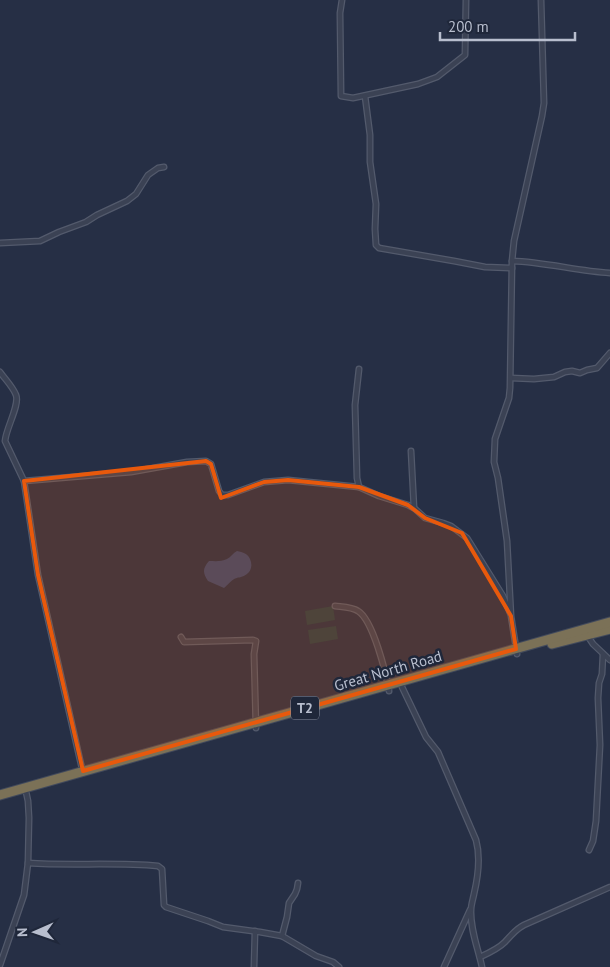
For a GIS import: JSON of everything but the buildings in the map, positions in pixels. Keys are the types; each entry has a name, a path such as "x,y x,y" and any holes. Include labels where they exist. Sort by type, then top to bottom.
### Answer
{"highway":[{"name":"Great North Road","path":"0,794 25,789 516,652 586,632 610,622"},
{"name":"Great North Road","path":"586,632 610,629"},
{"name":"Great North Road","path":"0,799 25,789"}],"street":[{"path":"342,0 340,12 341,96 353,98 418,84 437,77 465,55 466,0"},
{"path":"516,652 511,616 508,541 494,462 494,448 497,430 508,398 511,378 512,261 514,241 544,103 541,0"},
{"path":"365,96 370,135 370,162 376,204 376,246 485,267 512,268"},
{"path":"0,243 40,241 86,222 127,201 136,194 148,175 158,168 164,167"},
{"path":"512,261 610,273"},
{"path":"511,378 534,379 554,377 565,372 582,373 597,368 610,353"},
{"path":"359,369 356,405 357,478 360,487"},
{"path":"0,372 17,398 3,441 24,481 38,575 83,773"},
{"path":"411,451 414,508"},
{"path":"24,481 131,472 180,463 206,461 211,464 222,495 228,495 264,482 288,480 360,487 379,496 403,503 414,508 425,518 458,530 467,538 503,596 511,616"},
{"path":"335,606 352,608 362,614 377,640 388,688"},
{"path":"586,632 593,644 610,660"},
{"path":"181,637 184,642 253,640 256,642 254,654 256,725"},
{"path":"589,850 593,842 596,821 600,745 598,698 603,654"},
{"path":"402,684 426,736 438,752 478,848 478,873 471,909 444,967"},
{"path":"0,965 24,895 28,863 30,818 25,789"},
{"path":"28,863 78,865 119,863 158,866 162,869 165,894 164,905 166,907 223,927 282,936 316,956 333,962 339,967"},
{"path":"282,936 289,903 298,889 298,883"},
{"path":"480,957 495,950 518,928 610,887"},
{"path":"471,909 476,944 482,967"},
{"path":"254,967 255,931"}],"highlighted area":[{"path":"206,461 211,464 221,498 264,482 288,480 359,487 408,505 425,518 462,533 511,616 516,649 83,771 38,575 24,481"}],"shaded area":[{"path":"333,606 335,620 307,625 305,611"},
{"path":"336,626 338,639 310,644 308,630"}],"water":[{"path":"237,551 249,557 251,568 248,573 233,580 224,588 208,581 204,571 209,561 225,560"}]}
